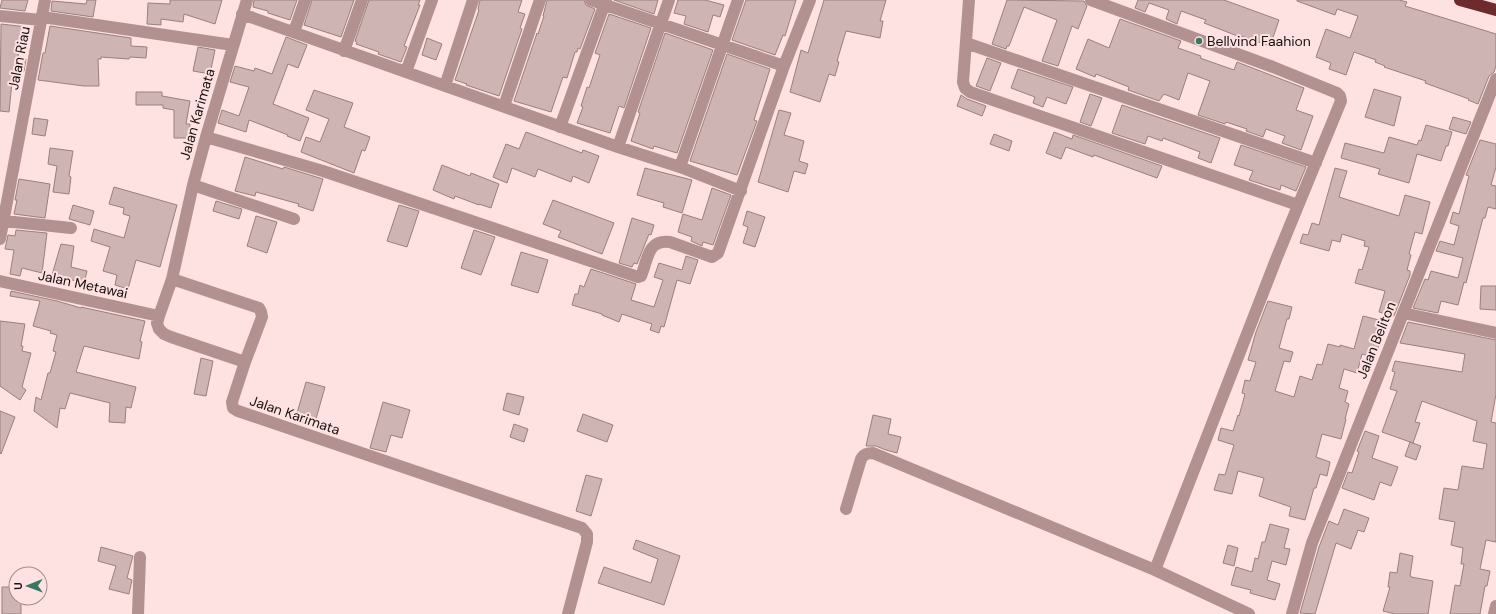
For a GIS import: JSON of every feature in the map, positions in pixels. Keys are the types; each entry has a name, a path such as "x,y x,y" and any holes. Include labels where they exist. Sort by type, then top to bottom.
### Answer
{"highway":[{"path":"1460,0 1496,10"}],"street":[{"name":"Jalan Riau","path":"0,239 41,19 46,0"},
{"name":"Jalan Karimata","path":"159,316 172,279 193,185 206,136 247,0"},
{"path":"294,32 305,0"},
{"path":"344,51 362,0"},
{"path":"406,72 432,0"},
{"path":"445,86 473,0"},
{"path":"504,106 540,0"},
{"path":"591,0 606,2 661,25 784,66"},
{"path":"618,147 669,0"},
{"path":"680,167 738,0"},
{"path":"206,136 322,171 638,277 641,276 651,249 654,245 663,241 670,242 709,257 716,256 741,190 784,66 810,0"},
{"path":"969,0 963,82 965,88 975,95 1100,136 1298,205"},
{"path":"1092,0 1273,67 1337,93 1340,96 1341,101 1277,257 1155,570"},
{"path":"560,127 606,2"},
{"path":"242,14 560,127 680,167 741,190"},
{"path":"0,16 41,19 233,45"},
{"path":"966,43 1316,162"},
{"name":"Jalan Beliton","path":"1292,614 1312,543 1496,79"},
{"path":"193,185 294,219"},
{"path":"4,221 71,228"},
{"name":"Jalan Karimata","path":"172,279 259,308 261,312 262,317 232,402 233,408 238,412 582,528 587,534 588,542 568,614"},
{"name":"Jalan Metawai","path":"0,281 159,316"},
{"path":"1403,313 1496,334"},
{"path":"159,316 157,323 159,329 164,334 245,362"},
{"path":"846,509 861,459 867,453 873,453 1155,570 1249,614"},
{"path":"138,614 140,558"},
{"path":"1494,614 1496,606"}],"building":[{"path":"2,0 28,0 25,11 0,8"},
{"path":"87,0 96,0 93,17 51,11 52,1 86,4"},
{"path":"170,0 222,0 215,24 184,14 183,22 161,19 161,25 147,24 148,3 170,4"},
{"path":"254,0 297,0 290,20 253,7"},
{"path":"312,0 354,0 341,37 304,25"},
{"path":"369,0 420,0 418,5 420,5 404,46 407,47 401,62 356,44 357,42 355,41"},
{"path":"480,0 522,0 518,12 525,14 520,28 522,29 499,96 455,80 479,10"},
{"path":"547,0 584,0 586,5 595,9 580,49 578,48 577,52 575,52 567,78 563,77 551,112 514,101 544,16"},
{"path":"614,0 658,0 654,14"},
{"path":"678,0 705,0 724,5 720,17 713,15 708,32 684,24 686,16 674,13"},
{"path":"746,0 796,0 785,36 783,35 775,55 732,40"},
{"path":"824,0 886,0 880,21 883,21 880,38 846,31 837,61 839,62 835,76 829,74 820,102 790,92 801,50 808,53"},
{"path":"1007,0 1084,1 1087,6 1078,29 1072,26 1058,66 1042,61 1057,20 1024,7 1009,46 1007,46 1006,49 992,44"},
{"path":"1138,0 1224,0 1279,20 1270,46 1241,36 1240,37 1204,23 1206,20 1181,11 1177,24 1166,19 1169,10 1149,3 1145,12 1135,8"},
{"path":"1297,0 1399,0 1407,2 1405,6 1496,34 1496,66 1494,72 1489,76 1478,104 1468,100 1469,99 1425,83 1426,81 1384,67 1385,66 1375,62 1376,60 1354,52 1346,75 1329,69 1331,63 1316,57 1326,29 1350,38 1358,16 1337,9 1335,15"},
{"path":"609,14 651,28 624,108 619,106 610,133 577,123 583,107 581,106 587,87 589,88 600,55 595,53"},
{"path":"1120,19 1181,41 1178,48 1201,56 1200,58 1234,70 1237,62 1304,88 1296,110 1313,116 1301,150 1282,143 1285,136 1266,129 1263,137 1246,131 1247,129 1226,122 1225,124 1198,115 1210,81 1188,73 1179,100 1164,94 1159,101 1128,90 1129,87 1096,74 1095,77 1076,69 1088,39 1109,48"},
{"path":"1,24 27,27 25,40 20,39 18,58 26,59 24,71 16,70 14,83 12,82 9,112 0,111"},
{"path":"50,26 131,38 131,46 147,47 146,58 130,57 129,59 101,57 101,59 98,59 99,86 84,86 38,80"},
{"path":"665,33 713,50 677,153 654,146 653,149 631,141 640,113 638,112"},
{"path":"286,37 307,45 298,68 288,64 273,104 309,118 300,141 249,120 246,132 218,123 222,110 239,116 249,87 230,82 235,66 254,71 255,68 272,74"},
{"path":"427,38 442,44 436,60 422,55"},
{"path":"198,47 215,50 210,74 193,71"},
{"path":"727,54 770,69 754,120 757,121 737,175 690,161"},
{"path":"987,58 1001,63 990,91 976,86"},
{"path":"1018,69 1073,87 1066,104 1047,97 1043,107 1033,103 1035,97 1011,88"},
{"path":"1374,89 1401,97 1394,126 1365,117"},
{"path":"314,90 353,103 344,127 370,137 365,151 362,150 354,173 301,152 306,137 320,142 329,119 306,110"},
{"path":"136,92 162,92 162,96 190,101 186,124 190,124 189,138 174,138 174,110 163,108 163,105 136,105"},
{"path":"1090,94 1102,98 1091,126 1080,122"},
{"path":"961,95 967,99 986,106 982,116 957,106"},
{"path":"1122,105 1220,138 1211,163 1198,158 1200,152 1163,138 1162,141 1148,136 1145,144 1112,133"},
{"path":"779,110 791,113 784,135 804,141 799,161 808,164 805,174 794,171 788,192 758,182"},
{"path":"1453,117 1471,122 1466,134 1449,129"},
{"path":"34,118 48,120 45,136 32,134"},
{"path":"1426,125 1452,132 1448,146 1446,146 1441,161 1417,154 1409,183 1378,174 1380,169 1341,158 1345,143 1384,153 1389,137 1417,145 1419,140 1421,141"},
{"path":"526,132 582,153 583,150 599,156 589,183 573,176 571,182 538,169 535,177 512,168 507,183 493,177 506,144 519,149"},
{"path":"1054,132 1072,139 1073,135 1162,166 1157,178 1094,155 1093,157 1066,147 1061,159 1046,153"},
{"path":"994,134 1012,141 1009,151 990,144"},
{"path":"1480,140 1496,144 1496,167 1491,185 1496,186 1496,209 1488,207 1485,218 1483,218 1466,283 1464,282 1458,305 1441,301 1438,313 1413,308 1425,279 1428,280 1431,271 1458,278 1463,258 1436,251 1440,241 1454,245 1459,226 1450,223 1453,212 1459,214 1469,176 1466,175"},
{"path":"1241,145 1306,167 1296,191 1281,185 1280,190 1249,180 1253,171 1234,165"},
{"path":"50,148 73,151 69,176 71,177 69,194 53,192 57,166 48,164"},
{"path":"245,157 283,169 284,167 323,179 313,211 298,206 299,204 256,192 255,196 235,191"},
{"path":"442,165 470,176 471,173 499,184 491,208 455,196 454,199 433,190"},
{"path":"645,168 692,180 682,213 663,207 664,203 637,195"},
{"path":"1335,168 1347,171 1339,197 1399,216 1405,195 1430,202 1422,234 1415,232 1409,254 1411,255 1407,270 1410,271 1410,275 1394,316 1379,312 1385,291 1355,283 1359,269 1362,270 1369,247 1364,246 1365,241 1342,234 1340,242 1332,240 1329,251 1300,243 1303,234 1308,235 1312,223 1319,225"},
{"path":"19,179 50,184 45,218 14,214"},
{"path":"114,187 177,205 160,267 136,260 128,289 115,285 117,275 103,271 110,247 91,241 94,229 124,238 130,216 123,214 124,208 109,204"},
{"path":"712,188 731,195 713,245 703,242 702,246 691,241 692,237 678,232 683,214 702,220"},
{"path":"553,200 614,223 602,254 558,237 561,231 543,224"},
{"path":"216,201 242,209 239,219 213,211"},
{"path":"73,205 94,211 90,225 69,219"},
{"path":"399,205 419,211 407,247 387,241"},
{"path":"747,211 765,217 755,247 743,243 748,227 743,225"},
{"path":"256,216 277,222 267,253 247,246"},
{"path":"632,218 654,225 651,235 649,234 637,264 634,263 632,267 619,263"},
{"path":"16,230 47,233 42,273 22,268 20,276 10,274 14,250 5,249 8,235 15,236"},
{"path":"474,230 495,237 481,275 461,268"},
{"path":"61,244 74,246 71,267 87,271 84,283 52,275"},
{"path":"521,252 548,260 538,293 511,285"},
{"path":"686,256 698,260 690,284 677,280 664,327 661,326 659,333 650,330 652,324 622,314 619,322 602,314 572,305 575,294 578,294 580,285 584,287 591,269 636,284 631,300 654,307 663,280 654,277 659,263 682,270"},
{"path":"1481,286 1496,286 1496,310 1480,309"},
{"path":"11,291 81,308 145,321 140,341 142,342 139,359 84,346 76,372 136,387 131,408 126,407 125,423 109,422 110,403 70,393 65,409 60,408 57,428 34,411 36,397 41,400 48,373 50,373 56,352 53,351 57,335 50,333 51,331 33,326 40,301 10,296"},
{"path":"1268,301 1292,307 1279,348 1293,352 1290,362 1284,361 1275,391 1294,397 1300,376 1312,380 1317,364 1322,365 1328,344 1340,347 1340,345 1354,349 1363,316 1379,320 1373,339 1380,341 1375,358 1362,354 1357,373 1344,369 1339,388 1348,391 1345,402 1349,404 1341,439 1322,434 1316,457 1330,462 1327,476 1320,474 1316,488 1314,488 1305,520 1289,516 1291,507 1259,496 1264,478 1238,471 1232,494 1214,490 1219,474 1225,475 1234,445 1218,440 1221,428 1233,431 1238,415 1239,416 1245,394 1242,393 1245,380 1250,381 1256,362 1248,360 1256,332"},
{"path":"0,321 25,324 21,346 23,346 22,351 31,353 22,387 26,390 20,400 0,386"},
{"path":"1408,322 1496,340 1496,394 1491,422 1496,423 1496,542 1486,540 1480,569 1490,571 1487,586 1485,586 1480,614 1450,614 1455,585 1460,586 1464,564 1461,564 1463,548 1451,545 1455,522 1439,519 1444,488 1458,490 1462,466 1483,469 1487,444 1473,441 1477,421 1422,401 1415,422 1420,423 1413,443 1382,432 1397,391 1390,389 1395,372 1392,371 1395,361 1462,372 1465,354 1400,343"},
{"path":"201,358 213,361 206,396 194,394"},
{"path":"306,382 325,387 314,426 295,420"},
{"path":"507,393 524,397 519,415 503,410"},
{"path":"383,402 410,410 402,438 391,435 386,452 370,448"},
{"path":"0,411 15,417 1,454 0,453"},
{"path":"583,414 613,425 607,442 577,431"},
{"path":"873,415 891,419 888,434 901,437 897,453 876,446 866,446"},
{"path":"514,424 528,429 524,442 510,437"},
{"path":"1365,431 1379,436 1372,458 1398,467 1391,486 1380,482 1374,500 1342,488 1348,472 1352,473 1359,452 1357,451"},
{"path":"1410,442 1421,446 1416,460 1405,456"},
{"path":"586,475 602,479 591,516 576,511"},
{"path":"1344,509 1369,518 1364,532 1358,530 1351,549 1336,543 1315,614 1300,613 1319,547 1329,521 1338,525"},
{"path":"1270,524 1289,529 1284,548 1290,549 1286,565 1272,561 1267,580 1280,584 1275,600 1250,593 1251,590 1231,585 1236,567 1252,572 1255,558 1258,559 1262,542 1265,542"},
{"path":"636,540 680,556 664,605 598,583 604,567 651,583 658,559 633,549"},
{"path":"1228,545 1238,548 1234,566 1223,563"},
{"path":"101,547 133,556 127,578 132,580 129,594 109,589 116,566 98,561"},
{"path":"1400,553 1413,556 1411,577 1433,581 1428,614 1395,614 1383,611 1390,587 1388,587 1390,572 1397,573"},
{"path":"2,587 8,587 8,606 21,606 21,614 2,614"}],"place":[{"name":"Bellvind Faahion","path":"1199,41"}]}
